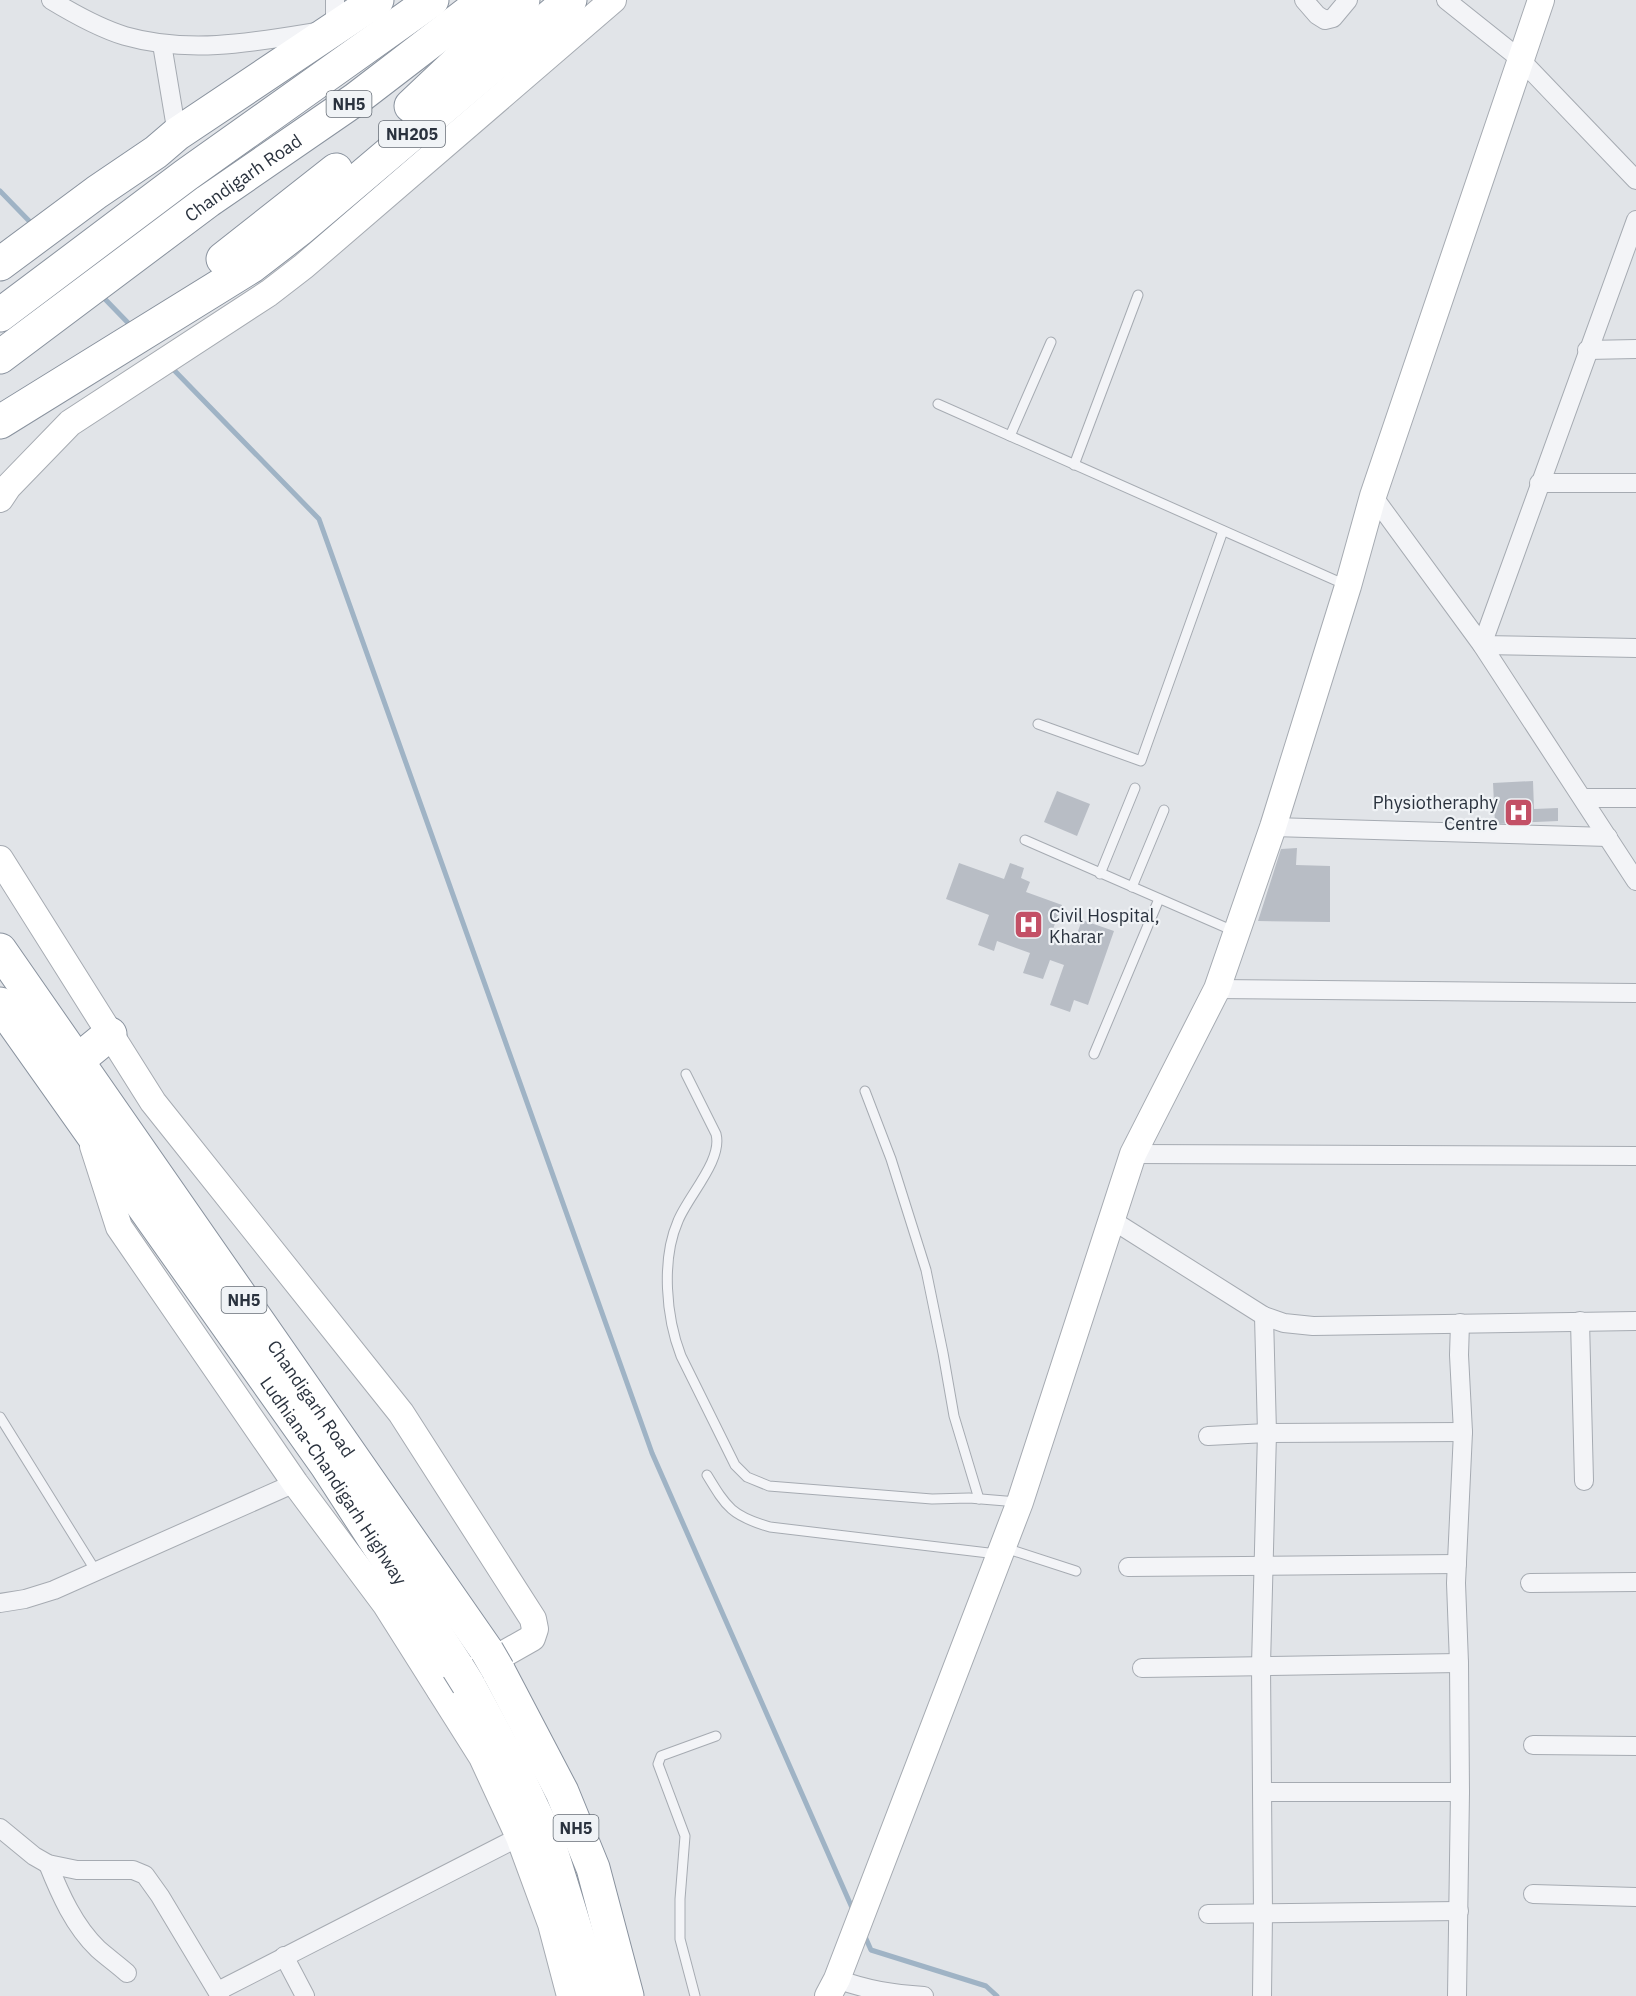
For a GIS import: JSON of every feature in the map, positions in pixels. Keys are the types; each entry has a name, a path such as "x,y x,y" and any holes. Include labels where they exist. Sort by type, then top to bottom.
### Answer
{"highway":[{"path":"0,264 166,143 335,15 377,0"},
{"name":"Chandigarh Road","path":"0,315 186,175 432,0"},
{"name":"Chandigarh Road","path":"0,357 208,201 356,99 485,0"},
{"path":"108,354 171,300 357,153 438,83 523,0"},
{"name":"NH205","path":"0,422 252,266 300,229 570,0"},
{"name":"Chandigarh Road","path":"0,950 493,1660 562,1792 593,1868 627,1996"},
{"name":"Ludhiana-Chandigarh Highway","path":"0,1004 11,1028 86,1126 327,1466 455,1681 517,1775 548,1841 596,1996"},
{"path":"77,1062 110,1034"}],"street":[{"path":"51,0 80,17 124,36 162,44 196,47 233,45 335,15"},
{"path":"0,499 8,487 70,423 269,293 304,266 613,0"},
{"path":"1304,0 1325,20 1333,18 1348,0"},
{"path":"1446,0 1520,59 1636,180"},
{"path":"924,1996 833,1987 1020,1502 1133,1154 1217,989 1273,827 1348,586 1373,496 1540,0"},
{"path":"162,44 166,143"},
{"path":"1482,645 1636,220"},
{"path":"1587,350 1636,349"},
{"path":"1539,483 1636,483"},
{"path":"1373,496 1482,645 1636,881"},
{"path":"1482,645 1636,648"},
{"path":"1583,798 1636,798"},
{"path":"1273,827 1608,837"},
{"path":"0,859 153,1102 401,1413 533,1619 535,1629 532,1638 455,1681"},
{"path":"1217,989 1636,993"},
{"path":"86,1126 119,1227 296,1483 386,1605 455,1681 482,1757 519,1837 551,1924 570,1996"},
{"path":"1133,1154 1636,1156"},
{"path":"1112,1220 1264,1316 1284,1323 1313,1326 1636,1321"},
{"path":"1262,1996 1261,1665 1267,1433 1264,1316"},
{"path":"1580,1321 1584,1481"},
{"path":"1457,1996 1460,1792 1457,1564 1463,1432 1459,1354 1460,1323"},
{"path":"1208,1436 1267,1433 1463,1432"},
{"path":"0,1603 25,1599 97,1573 296,1483"},
{"path":"1128,1567 1457,1564"},
{"path":"1530,1583 1636,1582"},
{"path":"1142,1668 1459,1663"},
{"path":"1533,1745 1636,1746"},
{"path":"1263,1792 1460,1792"},
{"path":"0,1828 34,1856 48,1864 77,1870 133,1870 145,1875 219,1994 284,1956 519,1837"},
{"path":"48,1864 60,1894 82,1931 97,1948 127,1973"},
{"path":"1533,1894 1636,1897"},
{"path":"1208,1914 1460,1911"},
{"path":"284,1956 305,1996"}],"lane":[{"path":"1074,465 1138,295"},
{"path":"1010,436 1051,342"},
{"path":"938,404 1348,586"},
{"path":"1038,724 1141,761 1223,531"},
{"path":"1100,874 1135,788"},
{"path":"1132,886 1164,810"},
{"path":"1024,840 1236,932"},
{"path":"1094,1054 1159,899"},
{"path":"686,1074 716,1134 718,1143 709,1166 692,1193 674,1232 670,1251 668,1303 675,1341 681,1356 735,1465 747,1477 769,1486 932,1499 1020,1502"},
{"path":"865,1091 891,1159 926,1270 944,1353 954,1416 979,1499"},
{"path":"0,1417 97,1573"},
{"path":"707,1475 731,1510 752,1521 771,1527 1001,1551 1076,1571"},
{"path":"694,1996 680,1939 680,1899 685,1836 658,1764 661,1756 716,1736"}],"building":[{"path":"1533,781 1534,809 1558,808 1558,821 1495,824 1493,783"},
{"path":"1057,791 1090,804 1077,836 1044,822"},
{"path":"1297,848 1296,865 1330,866 1330,922 1258,921 1281,849"},
{"path":"959,863 1004,879 1010,863 1024,868 1021,878 1030,882 1026,892 1062,905 1050,937 1073,945 1082,920 1114,931 1088,1005 1074,1000 1070,1012 1050,1005 1064,965 1050,960 1043,979 1023,973 1030,953 997,941 994,951 978,945 989,915 946,899"}],"waterway":[{"path":"0,191 34,226"},
{"path":"102,296 133,328"},
{"path":"171,367 319,519 652,1453 853,1910"},
{"path":"863,1932 871,1950 986,1986 997,1996"}],"place":[{"name":"Physiotheraphy Centre","path":"1519,812"},
{"name":"Civil Hospital, Kharar","path":"1028,925"}]}
